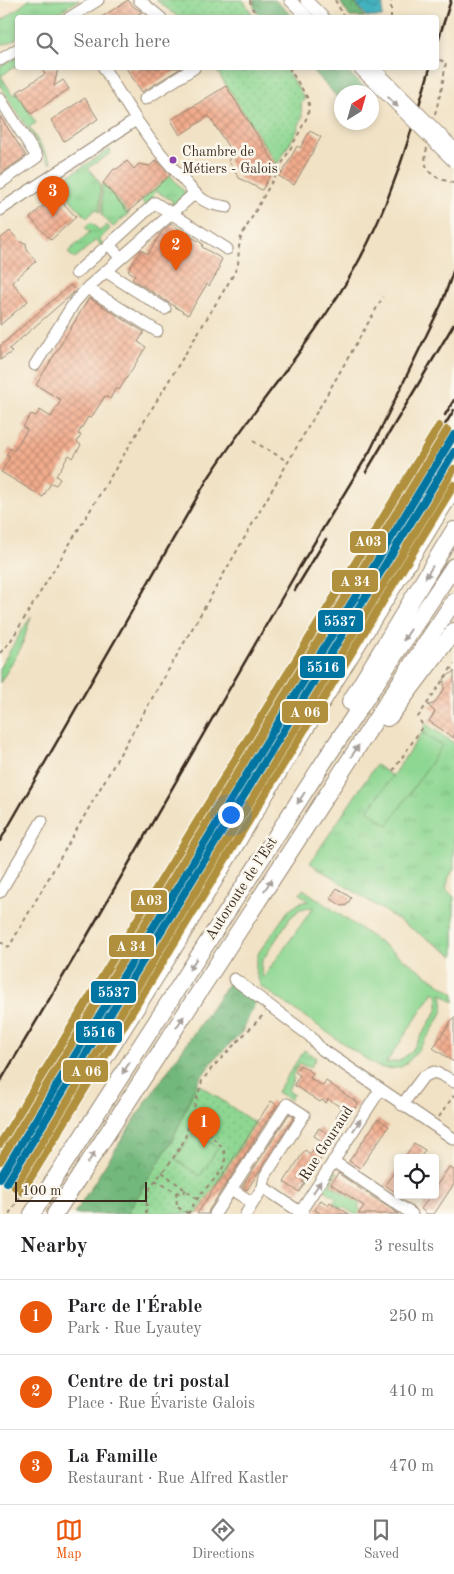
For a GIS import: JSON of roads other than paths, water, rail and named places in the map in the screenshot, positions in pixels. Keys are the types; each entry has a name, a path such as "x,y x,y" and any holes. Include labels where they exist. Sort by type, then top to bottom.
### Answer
{"highway":[{"path":"327,757 329,736 454,530"},
{"name":"Autoroute de l’Est","path":"32,1214 327,757 454,566"},
{"name":"Autoroute de l’Est","path":"56,1214 454,601"},
{"path":"369,731 390,716 454,631"}],"street":[{"path":"73,15 98,0"},
{"path":"139,0 157,15"},
{"path":"290,0 305,15"},
{"path":"306,0 321,15"},
{"path":"0,60 15,51"},
{"path":"105,70 136,120 161,154 195,193 212,204 227,207"},
{"path":"146,99 191,70"},
{"path":"361,70 454,162"},
{"path":"376,70 454,148"},
{"path":"0,99 38,157 0,183"},
{"path":"0,210 136,120"},
{"path":"12,175 24,194"},
{"path":"35,365 74,303 87,288 195,193"},
{"path":"120,257 109,245 155,203 227,249"},
{"path":"76,273 102,250"},
{"path":"89,262 103,273 165,309"},
{"path":"87,288 157,332"},
{"path":"103,1065 175,951 286,765 454,493"},
{"path":"0,892 42,821"},
{"path":"234,979 270,1008 310,1036 320,1048 454,1139"},
{"path":"402,1105 423,1077 434,1072 454,1082"},
{"name":"Rue Gouraud","path":"301,1213 380,1090"},
{"path":"215,1214 287,1104 304,1115 265,1176 263,1187 246,1214"},
{"path":"333,1161 412,1214"},
{"path":"263,1187 301,1213"},
{"path":"231,1189 253,1203"}],"water":[{"path":"361,0 380,0 383,5 382,15 365,15 356,3"}],"railway":[{"path":"439,38 451,0"},
{"path":"0,841 207,480 321,321 356,266 390,194 429,70"},
{"path":"0,1082 87,936 299,568 370,451 442,303 454,269"},
{"path":"366,472 454,324"},
{"path":"445,415 454,400"},
{"path":"0,1152 454,410"},
{"path":"295,590 326,539"}],"place":[{"name":"Chambre de Métiers - Galois","path":"173,160"},
{"name":"La Famille","path":"53,217"},
{"name":"Centre de tri postal","path":"176,271"},
{"name":"Parc de l'Érable","path":"204,1148"}]}
